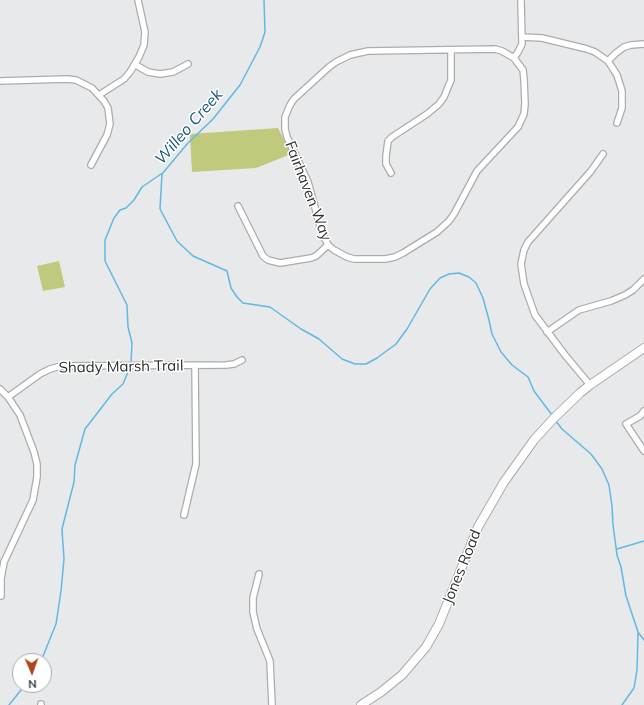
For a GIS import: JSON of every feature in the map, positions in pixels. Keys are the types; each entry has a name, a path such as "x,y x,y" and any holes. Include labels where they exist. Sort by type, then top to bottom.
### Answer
{"street":[{"path":"99,95 124,79 136,65 139,58 145,39 145,32 138,0"},
{"path":"514,58 520,48 522,37 521,0"},
{"path":"522,37 542,38 587,49 595,52 608,61 620,81 622,91 622,108 617,123"},
{"path":"608,61 624,47 644,44"},
{"name":"Fairhaven Way","path":"495,49 509,54 514,58 522,70 524,79 525,104 521,120 514,132 477,171 454,214 443,227 403,254 395,257 385,259 354,259 339,254 328,245 322,233 314,199 308,182 287,137 284,123 290,105 294,99 329,67 350,55 368,52 451,50 495,49"},
{"path":"391,173 386,164 388,141 427,114 439,104 444,97 451,80 451,50"},
{"path":"136,65 143,70 160,74 173,72 188,64"},
{"path":"0,82 67,79 76,80 92,88 108,108 110,124 107,135 91,165"},
{"path":"590,385 535,315 524,284 521,264 524,250 528,242 591,171 603,154"},
{"path":"238,206 263,256 268,260 280,263 312,258 328,245"},
{"path":"548,332 579,310 615,300 626,295 644,279"},
{"name":"Jones Road","path":"361,705 381,692 402,675 426,647 439,624 481,520 518,460 554,418 590,385 644,348"},
{"name":"Shady Marsh Trail","path":"8,398 40,374 60,366 226,365 234,364 242,360"},
{"path":"184,515 196,464 195,365"},
{"path":"0,389 20,415 37,464 37,478 33,500 4,562 1,579 1,596"},
{"path":"644,411 640,416 626,424 644,451"},
{"path":"259,574 255,591 253,612 257,629 270,661 272,705"}],"green space":[{"path":"278,128 291,154 256,168 192,172 190,134"},
{"path":"59,261 65,287 43,291 37,266"}],"waterway":[{"name":"Willeo Creek","path":"264,0 265,32 260,47 240,85 213,119 188,143 162,174 160,209 177,241 193,256 227,271 231,288 243,303 270,307 301,329 319,339 342,359 355,364 366,364 396,344 407,329 430,289 440,278 449,274 459,273 469,277 476,283 483,298 492,334 501,352 512,365 528,377 534,391 552,415"},
{"path":"131,363 132,343 128,327 127,305 105,261 105,240 114,218 120,210 126,208 134,200 142,187 161,174"},
{"path":"44,653 56,624 64,559 62,529 74,482 75,465 85,429 112,394 123,384 130,367"},
{"name":"Willeo Creek","path":"555,420 562,429 591,454 602,469 609,485 617,555 621,567 626,596 638,632 644,640"},
{"path":"617,549 644,541"},
{"path":"622,705 634,688 637,670 638,633"},
{"path":"9,705 19,693"}]}
